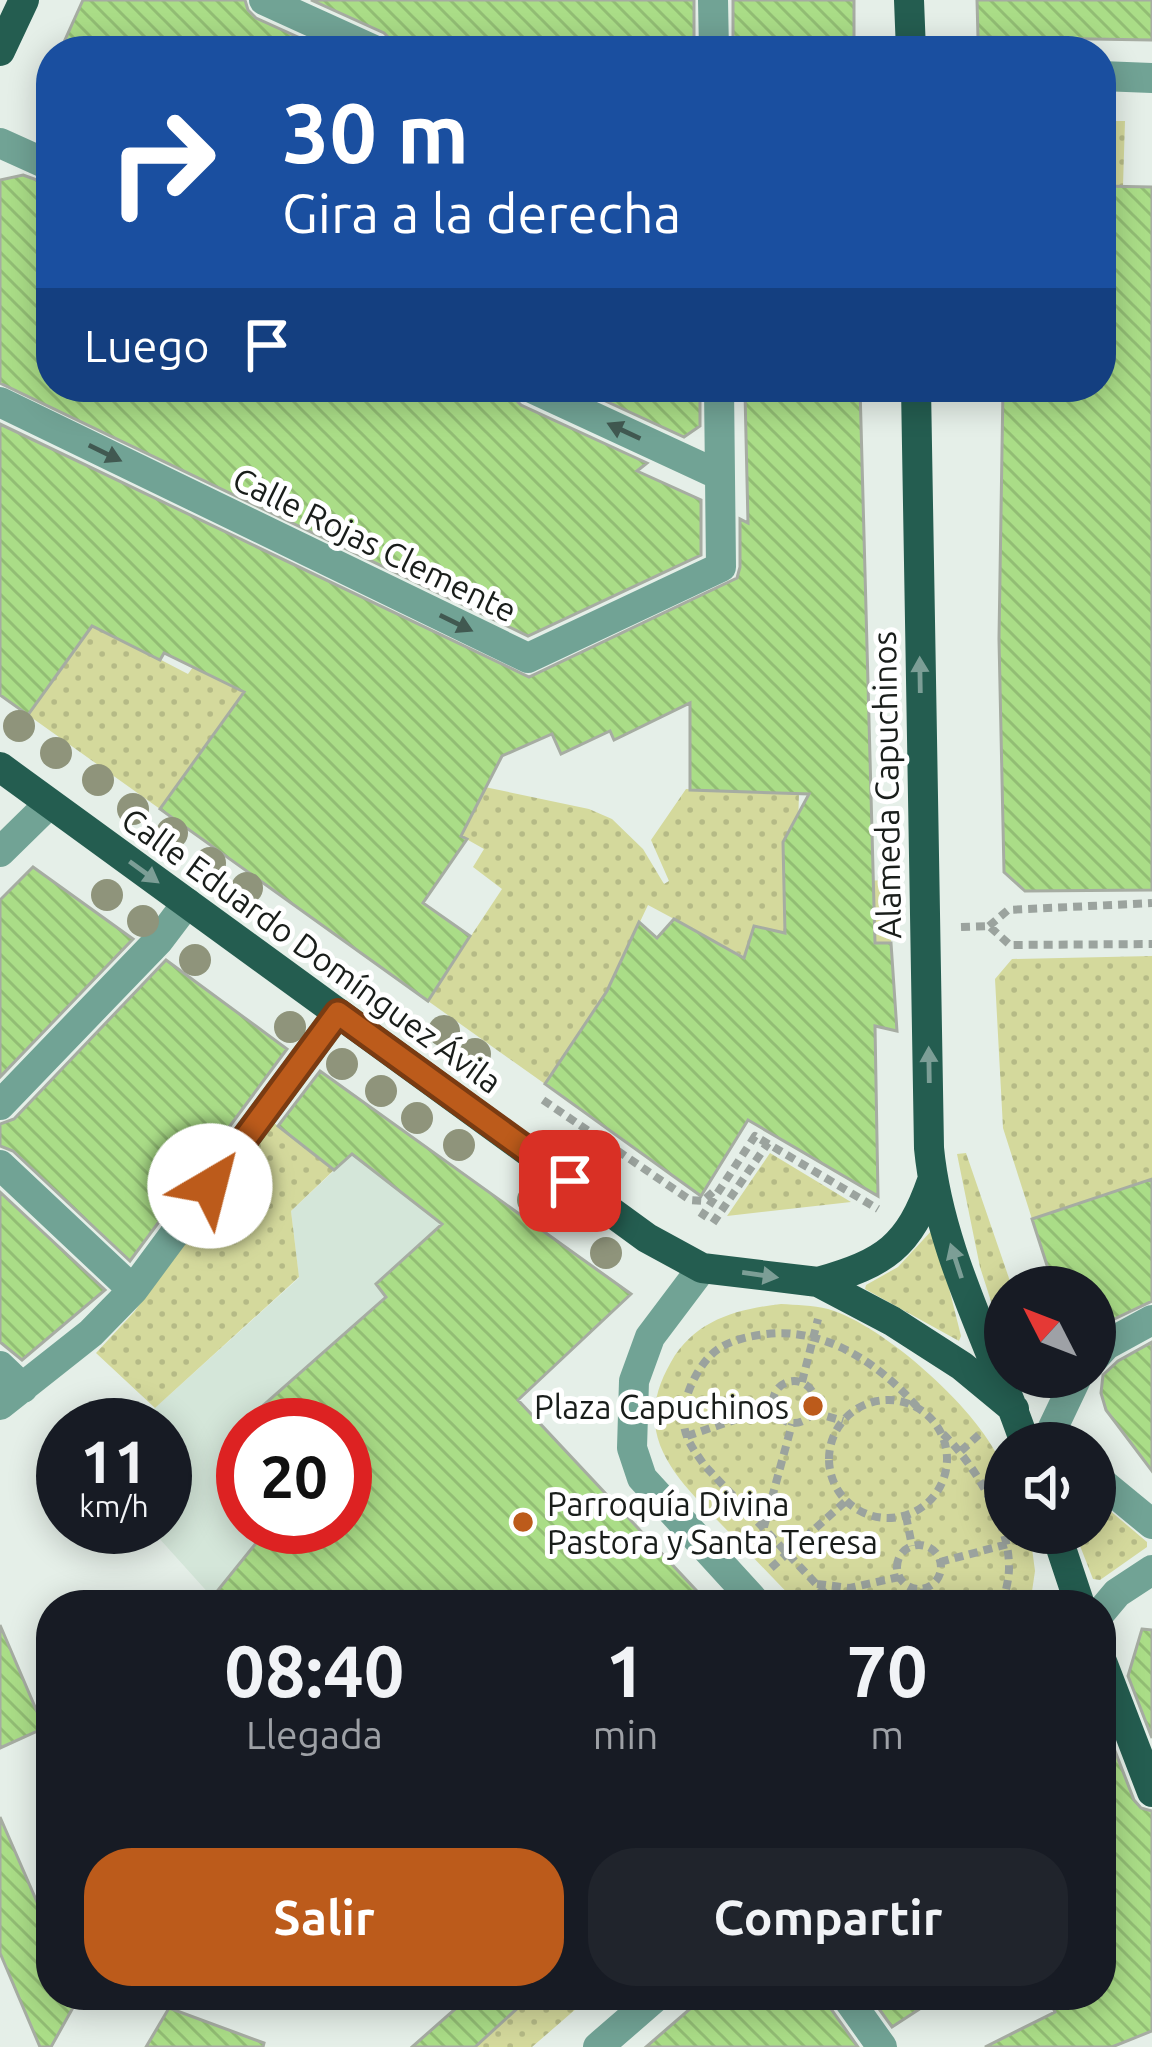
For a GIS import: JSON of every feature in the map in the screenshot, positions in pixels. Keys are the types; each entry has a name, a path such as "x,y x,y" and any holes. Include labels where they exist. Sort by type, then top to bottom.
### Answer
{"main road":[{"path":"3,37 24,0"},
{"path":"909,0 910,36"},
{"name":"Alameda Capuchinos","path":"916,402 932,1181"},
{"name":"Calle Eduardo Domínguez Ávila","path":"0,767 647,1238 702,1268"},
{"path":"818,1282 850,1273 888,1253 912,1231 932,1181"},
{"path":"932,1181 973,1310 1014,1409"},
{"path":"702,1268 818,1282 962,1366 1026,1422"},
{"path":"1063,1554 1075,1590"},
{"path":"1116,1698 1152,1792"}],"street":[{"path":"264,0 343,36"},
{"path":"713,0 714,36"},
{"path":"1116,77 1152,78"},
{"path":"0,143 36,159"},
{"name":"Calle Rojas Clemente","path":"0,402 528,658 721,567 718,475"},
{"path":"561,402 718,475 719,402"},
{"path":"0,852 49,804"},
{"path":"0,1105 159,940 187,904"},
{"path":"0,1366 12,1396 91,1333 133,1290 338,1013"},
{"path":"0,1165 133,1290"},
{"path":"702,1268 650,1337 634,1381 632,1448 642,1478 744,1590"},
{"path":"1116,1340 1152,1320"},
{"path":"1116,1494 1152,1524"},
{"path":"1116,1594 1152,1570"},
{"path":"598,2047 641,2010"},
{"path":"855,2010 882,2047"}],"path":[{"path":"924,929 988,926 1009,910 1152,903"},
{"path":"988,926 1010,945 1152,944"},
{"path":"543,1100 689,1200 703,1201 726,1180"},
{"path":"700,1218 755,1136 879,1210"},
{"path":"713,1223 768,1143"},
{"path":"802,1382 817,1327"},
{"path":"822,1590 785,1556 705,1466 687,1436 683,1422 686,1396 721,1346 794,1333 879,1369 961,1451 984,1490"},
{"path":"789,1381 802,1382 813,1391 813,1412 805,1421 792,1424 780,1419 773,1407 777,1388 789,1381"},
{"path":"919,1409 904,1402 871,1402 843,1421 830,1452 830,1470 846,1501 876,1517 906,1516 926,1504 939,1489 947,1451 941,1432"},
{"path":"687,1436 773,1407"},
{"path":"813,1412 843,1421"},
{"path":"764,1528 792,1424"},
{"path":"961,1451 981,1433"},
{"path":"785,1556 846,1501"},
{"path":"906,1516 913,1546"},
{"path":"913,1546 927,1546 940,1562 935,1581 924,1588 907,1586 899,1577 898,1558 913,1546"},
{"path":"940,1562 984,1550"},
{"path":"1005,1590 1010,1554"},
{"path":"816,1583 850,1588 899,1577"}],"shaded area":[{"path":"352,1154 589,1332 372,1545 372,1398 216,1398 216,1554 247,1554 218,1590 206,1590 173,1554 192,1554 192,1398 166,1398 299,1278 291,1211"},
{"path":"266,1554 363,1554 326,1590 298,1590"}],"green space":[{"path":"1116,121 1125,121 1123,186 1116,186"},
{"path":"90,623 188,674 193,667 475,785 589,809 612,819 643,849 664,884 669,881 651,840 686,789 799,793 798,828 788,829 783,848 784,884 888,880 891,943 839,944 745,957 648,905 607,991 545,1084 428,1001 502,889 473,867 484,849 233,707 160,809 28,715"},
{"path":"1152,956 1152,1179 1032,1219 1003,1128 995,979 1012,959"},
{"path":"273,1122 334,1170 291,1211 299,1277 166,1398 144,1398 96,1353 134,1312"},
{"path":"770,1153 851,1202 727,1216"},
{"path":"966,1153 1005,1266 984,1266 984,1279 980,1267 957,1154"},
{"path":"934,1228 959,1341 865,1289 898,1267"},
{"path":"781,1304 828,1309 876,1333 929,1374 984,1435 984,1554 1033,1554 1032,1590 785,1590 687,1488 656,1432 659,1387 671,1362 692,1336 718,1319"},
{"path":"1116,1516 1147,1547 1100,1580 1093,1579 1083,1554 1116,1554"},
{"path":"516,2010 575,2010 532,2047 475,2047"}],"building":[{"path":"83,0 245,0 256,18 296,36 67,36"},
{"path":"311,0 694,0 694,36 384,33"},
{"path":"733,0 854,0 854,36 733,36"},
{"path":"977,0 1152,0 1152,40 978,36"},
{"path":"23,175 36,180 36,400 0,383 0,180"},
{"path":"1116,186 1152,187 1152,890 1025,891 1004,872 999,639 1003,402 1116,402"},
{"path":"40,402 518,402 647,463 637,471 701,500 701,555 528,636"},
{"path":"608,402 700,402 700,426 684,437"},
{"path":"745,402 860,402 875,943 891,943 897,1031 875,1026 878,1196 748,1120 701,1196 545,1084 607,991 639,922 657,938 674,919 744,958 754,926 785,933 783,842 809,794 690,790 690,703 614,740 610,731 561,754 552,734 502,756 461,836 467,839 423,903 470,936 428,1001 160,809 244,692 164,653 160,660 92,626 28,715 0,695 0,424 529,677 737,578 740,519 748,523"},
{"path":"33,867 133,939 0,1077 0,900"},
{"path":"166,960 287,1049 130,1261 13,1151 0,1146 0,1124 14,1119"},
{"path":"320,1071 631,1294 518,1400 696,1590 218,1590 247,1554 372,1554 372,1398 272,1398 386,1297 376,1284 442,1224 352,1154 334,1170 278,1126"},
{"path":"1152,1179 1152,1301 1116,1318 1116,1266 1047,1266 1032,1219"},
{"path":"0,1192 105,1290 22,1360 0,1342"},
{"path":"1152,1342 1152,1471 1106,1410 1102,1398 1116,1398 1118,1361"},
{"path":"0,1625 36,1709 36,1732 0,1748"},
{"path":"1142,1629 1152,1630 1152,1738 1128,1676"},
{"path":"1116,1754 1134,1800 1152,1811 1152,2031 1112,2047 985,2047 1055,2012 1116,2010"},
{"path":"0,1817 36,1900 36,2010 72,2010 51,2047 40,2047 0,1953"},
{"path":"168,2010 264,2043 263,2047 146,2047"},
{"path":"454,2010 516,2010 475,2047 412,2047"},
{"path":"689,2010 832,2010 858,2047 646,2047"},
{"path":"880,2010 918,2010 892,2027"}],"place":[{"name":"Plaza Capuchinos","path":"813,1406"},
{"name":"Parroquía Divina Pastora y Santa Teresa","path":"523,1522"}],"route":[{"path":"210,1186 338,1013 570,1181"}]}
